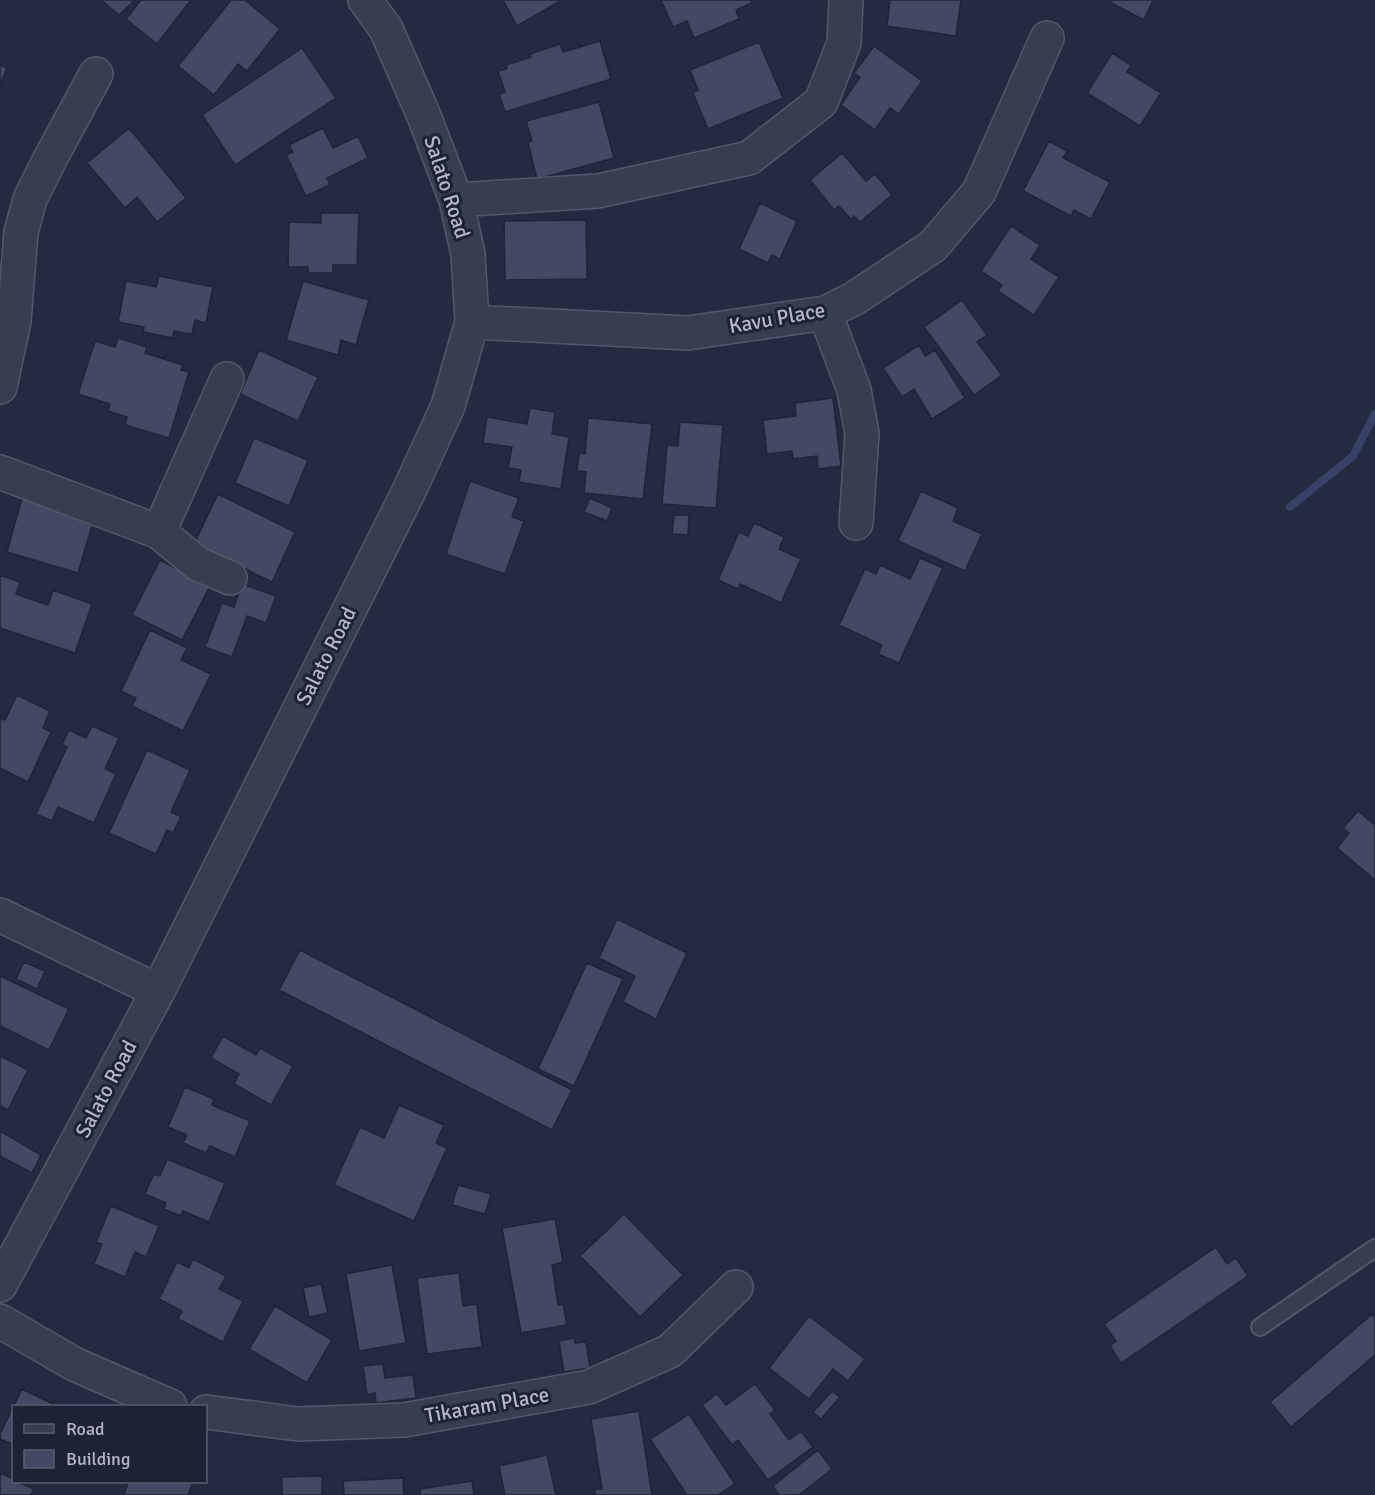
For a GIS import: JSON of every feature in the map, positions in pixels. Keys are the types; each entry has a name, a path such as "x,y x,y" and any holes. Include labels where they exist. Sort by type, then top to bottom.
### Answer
{"street":[{"name":"Salato Road","path":"0,1285 158,990 418,471 448,406 472,322 468,254 456,200 424,116 386,28 366,0"},
{"path":"456,200 598,190 749,158 821,102 844,43 846,0"},
{"name":"Kavu Place","path":"472,322 688,333 825,313 855,298 933,246 979,192 1047,38"},
{"path":"0,387 14,321 21,232 30,199 96,74"},
{"path":"825,313 854,390 862,433 856,523"},
{"path":"159,532 227,380"},
{"path":"0,472 159,532 198,564 230,578"},
{"path":"0,915 158,990"},
{"name":"Tikaram Place","path":"207,1412 298,1424 404,1420 590,1387 670,1352 736,1287"},
{"path":"0,1321 74,1364 166,1405"}],"lane":[{"path":"1260,1328 1375,1248"}],"building":[{"path":"101,0 135,0 119,15"},
{"path":"141,0 191,0 157,44 126,19"},
{"path":"231,0 245,0 280,29 247,71 238,64 214,95 178,66"},
{"path":"503,0 562,0 517,26"},
{"path":"661,0 751,0 752,3 736,10 739,19 694,38 687,21 673,27"},
{"path":"890,0 961,0 956,36 887,26"},
{"path":"1112,0 1153,0 1144,20 1111,3"},
{"path":"600,41 611,79 505,112 499,94 505,92 498,71 507,69 506,65 560,44 563,52"},
{"path":"759,42 783,98 708,129 693,93 698,90 690,70"},
{"path":"874,46 922,81 899,114 890,108 875,130 841,105 860,77 854,73"},
{"path":"302,48 336,98 235,165 202,115"},
{"path":"1112,53 1131,65 1127,72 1161,93 1140,126 1087,93"},
{"path":"0,65 7,68 0,85"},
{"path":"599,102 614,158 537,179 528,142 532,141 526,121"},
{"path":"129,128 186,198 157,222 137,197 125,208 87,163"},
{"path":"323,128 333,148 358,136 368,158 327,178 330,185 306,196 286,155 293,152 289,145"},
{"path":"1049,141 1067,151 1063,158 1110,182 1091,219 1074,210 1071,216 1023,191"},
{"path":"842,153 866,181 875,174 892,195 860,222 854,216 851,219 839,206 834,210 810,180"},
{"path":"760,203 797,221 780,259 772,255 768,263 739,249"},
{"path":"321,213 359,213 357,265 333,265 333,273 308,273 308,267 288,267 289,222 321,223"},
{"path":"586,220 587,279 505,280 504,221"},
{"path":"1011,226 1040,245 1031,259 1059,277 1034,315 998,291 1002,285 981,271"},
{"path":"159,276 213,287 206,323 195,320 192,334 174,331 173,338 143,332 144,327 118,322 126,281 156,287"},
{"path":"303,281 369,300 356,345 341,340 338,355 286,340"},
{"path":"962,300 987,335 977,342 1002,375 974,395 924,327"},
{"path":"118,338 147,347 145,353 183,365 181,370 189,372 169,438 125,425 127,417 108,411 110,404 78,394 95,341 115,347"},
{"path":"919,345 925,356 935,350 965,398 932,419 914,389 902,397 883,368"},
{"path":"259,350 318,377 298,421 240,394"},
{"path":"833,398 841,466 818,469 817,456 793,459 792,451 767,454 763,420 796,416 795,403"},
{"path":"530,408 555,412 552,434 569,437 561,489 519,482 521,470 508,468 512,447 483,443 487,417 527,424"},
{"path":"588,418 652,424 643,499 584,493 586,472 577,471 579,453 585,454"},
{"path":"680,422 723,425 716,508 662,504 667,445 678,446"},
{"path":"254,438 308,460 289,506 235,483"},
{"path":"470,481 519,498 512,517 524,521 505,574 446,554"},
{"path":"921,491 958,508 953,521 982,534 965,571 898,541"},
{"path":"218,494 295,532 272,582 194,544"},
{"path":"22,498 94,519 78,573 7,552"},
{"path":"590,498 612,508 607,521 584,512"},
{"path":"674,515 689,515 688,535 672,534"},
{"path":"754,523 784,537 779,549 801,559 781,603 740,584 738,589 718,580 739,532 748,536"},
{"path":"920,558 943,568 899,663 878,654 882,645 839,625 865,569 876,574 880,565 910,579"},
{"path":"160,560 210,586 182,640 132,615"},
{"path":"0,575 20,582 16,594 48,605 53,590 92,604 75,653 0,628"},
{"path":"242,584 276,596 266,623 247,616 232,657 205,647 222,603 234,607"},
{"path":"150,630 187,648 181,660 211,674 183,731 132,706 136,698 121,691"},
{"path":"17,695 50,711 43,728 51,732 28,782 0,768 0,718 5,720"},
{"path":"92,726 119,738 105,769 116,774 94,823 58,807 52,821 36,814 67,747 62,744 69,730 86,738"},
{"path":"147,750 190,770 171,812 181,817 173,833 167,830 156,854 109,833"},
{"path":"1358,811 1375,825 1375,880 1337,848 1349,833 1343,828"},
{"path":"617,919 687,953 656,1019 623,1002 635,976 599,958"},
{"path":"300,950 572,1090 552,1130 279,990"},
{"path":"24,962 45,971 37,989 16,979"},
{"path":"587,963 623,979 574,1086 538,1069"},
{"path":"0,976 69,1009 49,1050 0,1026"},
{"path":"223,1036 256,1055 260,1048 293,1066 271,1105 234,1084 239,1074 211,1058"},
{"path":"0,1056 28,1070 8,1110 0,1106"},
{"path":"185,1087 214,1099 212,1105 250,1121 235,1157 210,1146 206,1153 183,1143 187,1135 168,1127"},
{"path":"399,1105 444,1125 436,1143 447,1148 414,1221 334,1185 360,1127 384,1138"},
{"path":"0,1131 41,1155 32,1173 0,1156"},
{"path":"167,1159 225,1183 209,1222 183,1211 181,1216 164,1209 166,1203 145,1194 154,1174 160,1176"},
{"path":"458,1185 491,1194 485,1214 452,1205"},
{"path":"111,1206 159,1226 146,1257 135,1252 125,1277 94,1264 102,1244 96,1242"},
{"path":"624,1214 683,1275 640,1317 580,1256"},
{"path":"555,1219 563,1262 552,1265 558,1305 563,1304 567,1325 521,1333 502,1228"},
{"path":"1216,1247 1227,1264 1236,1258 1248,1276 1121,1363 1110,1346 1116,1341 1104,1324"},
{"path":"193,1259 226,1276 219,1289 243,1301 223,1342 178,1319 182,1311 159,1299 177,1262 189,1268"},
{"path":"392,1265 406,1343 359,1351 346,1274"},
{"path":"459,1273 463,1306 477,1304 482,1347 427,1354 417,1278"},
{"path":"321,1284 328,1313 309,1317 303,1288"},
{"path":"275,1306 332,1340 307,1383 249,1349"},
{"path":"1372,1314 1375,1318 1375,1355 1291,1427 1270,1402"},
{"path":"809,1316 865,1359 848,1381 833,1369 809,1399 769,1368"},
{"path":"574,1338 575,1343 586,1342 590,1368 564,1372 559,1341"},
{"path":"383,1364 385,1378 413,1375 416,1398 376,1403 375,1393 367,1395 363,1366"},
{"path":"755,1384 775,1410 770,1414 789,1440 801,1431 813,1447 768,1480 738,1440 732,1445 702,1405 717,1394 726,1405"},
{"path":"22,1389 55,1405 14,1405"},
{"path":"832,1391 840,1397 821,1419 813,1412"},
{"path":"12,1409 12,1444 0,1439 0,1434"},
{"path":"639,1411 652,1495 595,1495 595,1489 602,1489 591,1419"},
{"path":"689,1414 735,1484 718,1495 687,1495 650,1439"},
{"path":"818,1450 832,1469 799,1495 779,1495 773,1486"},
{"path":"547,1455 556,1495 505,1495 499,1466"},
{"path":"0,1473 12,1478 12,1483 20,1483 34,1489 31,1495 0,1495"},
{"path":"322,1476 322,1495 282,1495 282,1477"},
{"path":"403,1478 404,1495 344,1495 343,1481"},
{"path":"472,1481 474,1495 420,1495 420,1489"},
{"path":"128,1483 193,1483 188,1495 124,1495"}],"waterway":[{"path":"1290,507 1353,456 1375,414"}]}
